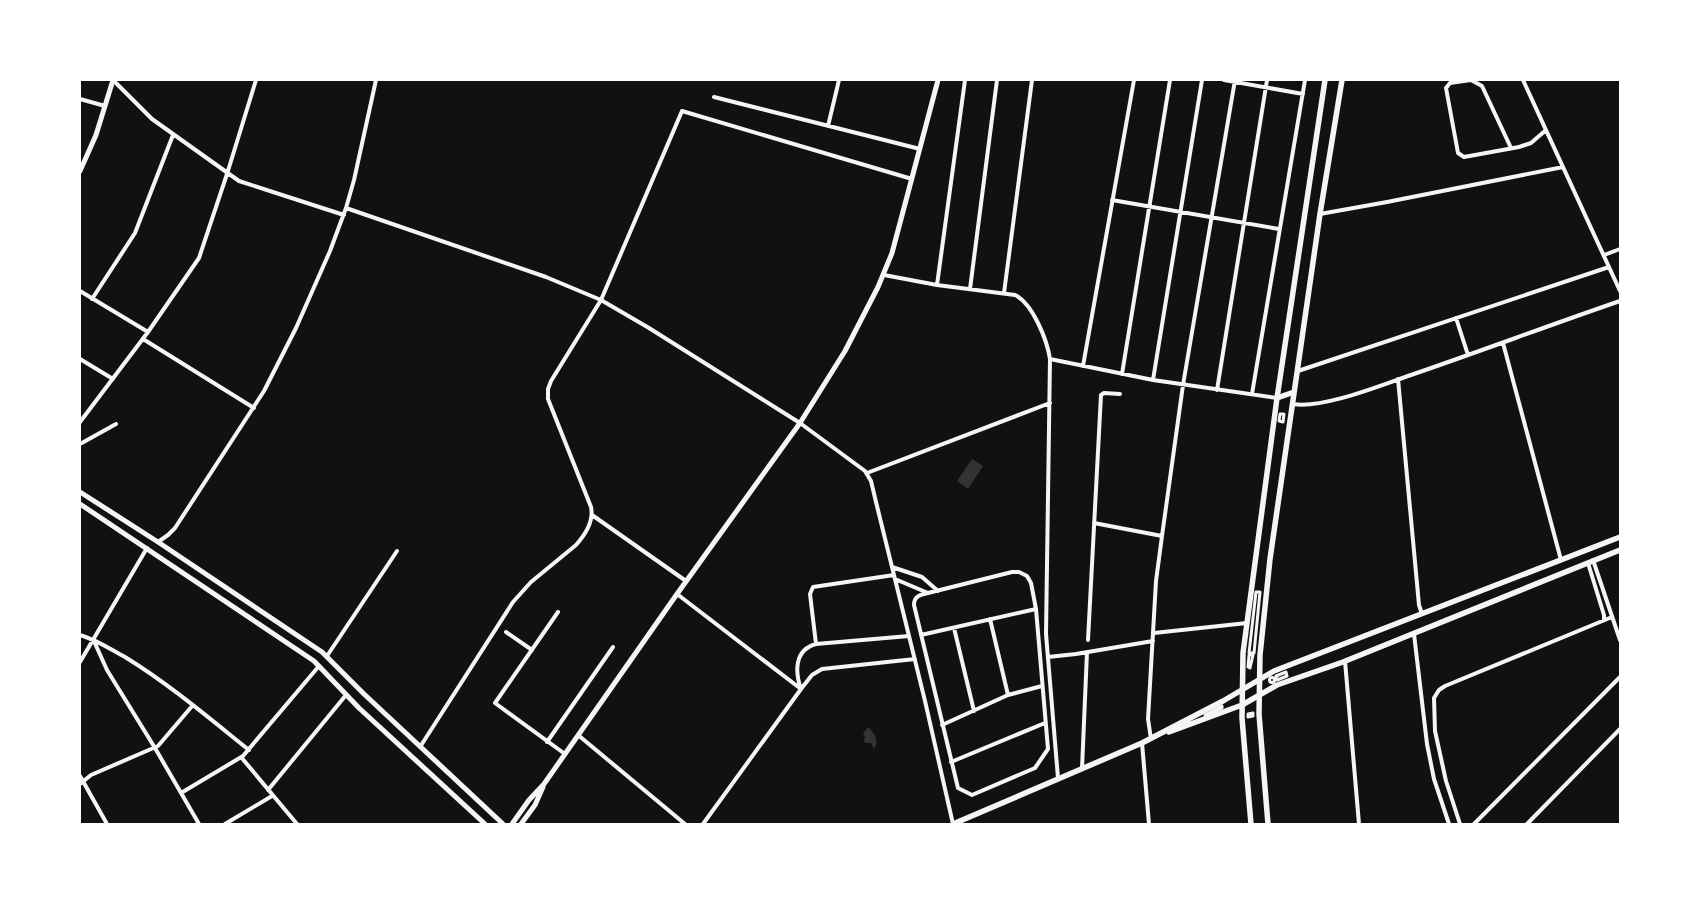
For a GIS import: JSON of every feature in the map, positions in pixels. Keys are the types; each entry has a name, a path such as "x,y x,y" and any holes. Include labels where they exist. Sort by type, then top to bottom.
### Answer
{"main road":[{"path":"1251,824 1242,718 1244,653 1277,398 1325,80"},
{"path":"1268,824 1259,714 1260,655 1270,558 1320,214 1342,80"},
{"path":"1277,398 1294,392"},
{"path":"953,824 1142,743 1274,671 1620,537"},
{"path":"1150,739 1223,713 1242,705 1277,685 1414,634 1620,550"}],"street":[{"path":"80,171 92,147 113,80 144,112 173,135 244,184 344,215"},
{"path":"80,422 143,339 199,258 228,174 256,80"},
{"path":"80,662 147,548 168,535 175,528 254,408 293,336 344,215 354,180 376,80"},
{"path":"828,126 839,80"},
{"path":"512,824 529,800 544,784 686,581 800,423 845,351 884,275 938,80"},
{"path":"937,285 966,80"},
{"path":"970,289 996,80"},
{"path":"1004,293 1032,80"},
{"path":"1083,366 1134,80"},
{"path":"1122,374 1170,80"},
{"path":"1153,380 1202,80"},
{"path":"1224,80 1303,94"},
{"path":"1216,390 1267,80"},
{"path":"1252,394 1305,80"},
{"path":"1511,148 1482,86 1470,80 1450,83 1446,88 1458,153 1461,156 1464,157 1511,148 1531,143 1546,130"},
{"path":"1523,80 1620,291"},
{"path":"1150,739 1148,720 1156,581 1183,385 1234,81"},
{"path":"714,97 920,149"},
{"path":"80,99 105,106"},
{"path":"420,748 509,608 531,582 579,542 589,525 592,515 591,507 547,394 551,381 601,300 682,111 912,179"},
{"path":"92,299 137,229 173,135"},
{"path":"1320,214 1563,167"},
{"path":"1112,200 1279,229"},
{"path":"346,208 546,277 601,300 800,423 867,473 871,481 915,659 953,824"},
{"path":"1604,256 1620,249"},
{"path":"1298,371 1609,267"},
{"path":"884,275 937,285 1015,295 1026,302 1046,341 1050,359 1046,625 1058,778"},
{"path":"80,291 148,332"},
{"path":"1293,404 1306,405 1328,401 1398,379 1620,300"},
{"path":"1456,318 1468,355"},
{"path":"143,339 254,408"},
{"path":"1503,343 1561,560"},
{"path":"80,358 112,378"},
{"path":"1050,359 1153,380 1277,398"},
{"path":"1398,379 1418,604 1422,614"},
{"path":"1088,640 1102,395 1106,392 1120,394"},
{"path":"867,473 1050,403"},
{"path":"80,444 116,424"},
{"path":"80,492 327,656 420,748 503,824"},
{"path":"80,504 319,666 346,695 485,824"},
{"path":"592,515 686,581"},
{"path":"1094,523 1162,536"},
{"path":"181,793 241,757 249,750 327,656 397,551"},
{"path":"1591,562 1620,640"},
{"path":"1591,562 1604,620"},
{"path":"892,566 922,577 938,591"},
{"path":"1012,572 1020,572 1027,576 1031,583 1036,609 1048,749 1035,768 972,795 958,788 921,635 914,601 918,595 928,593 1012,572"},
{"path":"816,644 810,594 813,588 894,577 928,593"},
{"path":"1256,592 1260,592 1254,653 1251,654 1256,592"},
{"path":"677,594 801,689"},
{"path":"921,635 1036,609"},
{"path":"558,612 495,703 565,754"},
{"path":"1460,824 1450,797 1438,751 1433,703 1436,694 1444,686 1612,617"},
{"path":"990,619 1008,695"},
{"path":"1154,633 1247,623"},
{"path":"954,628 974,711"},
{"path":"506,632 532,650"},
{"path":"1414,634 1427,744 1434,779 1449,824"},
{"path":"80,635 93,639 144,669 249,750"},
{"path":"801,689 796,668 802,652 806,648 816,644 909,636"},
{"path":"93,639 107,670 199,824"},
{"path":"1048,657 1153,641"},
{"path":"547,742 613,647"},
{"path":"1082,769 1087,652"},
{"path":"703,824 812,675 822,669 915,659"},
{"path":"1345,661 1359,824"},
{"path":"1474,824 1620,677"},
{"path":"942,725 1008,695 1042,686"},
{"path":"268,790 346,695"},
{"path":"107,824 81,780 155,748 193,705"},
{"path":"1222,706 1222,708 1205,715 1222,706"},
{"path":"951,762 1045,722"},
{"path":"1527,824 1620,729"},
{"path":"578,735 685,824"},
{"path":"1142,743 1149,824"},
{"path":"241,757 297,824"},
{"path":"522,824 535,805 544,784"},
{"path":"225,824 272,796"}],"shaded area":[{"path":"972,459 983,466 968,489 957,481"},
{"path":"868,727 876,740 874,749 871,743 864,741 865,737 863,734"}]}
